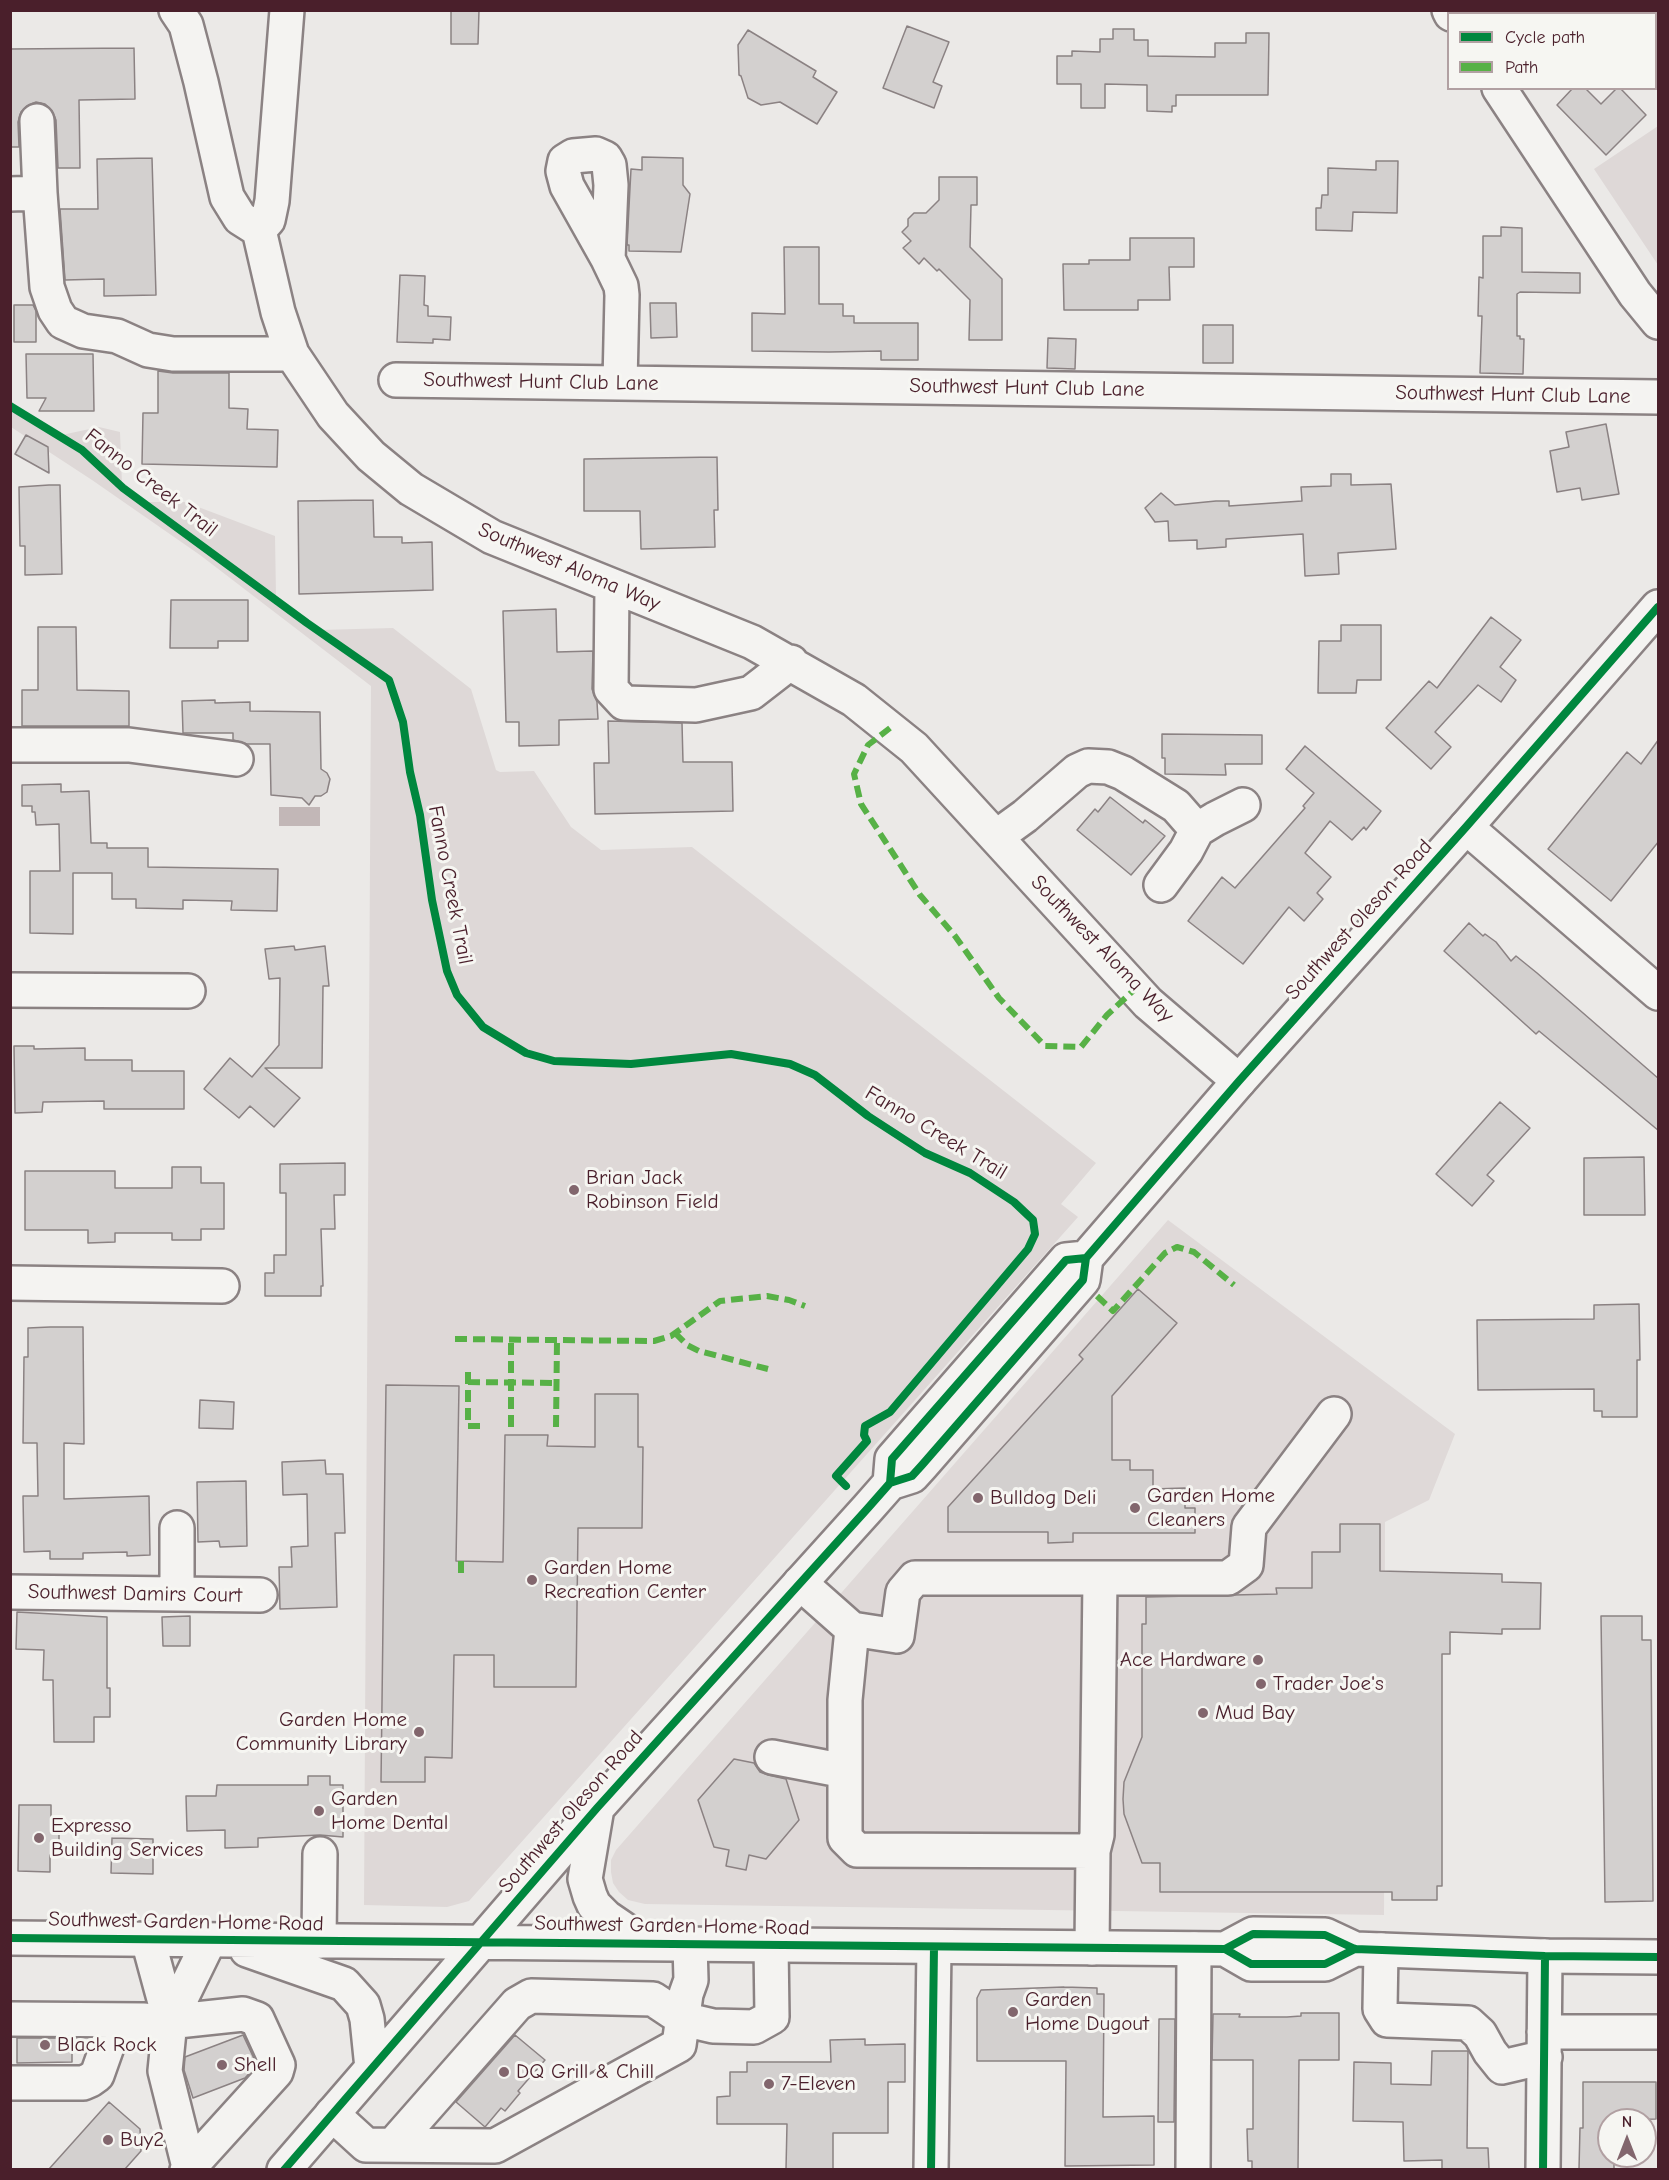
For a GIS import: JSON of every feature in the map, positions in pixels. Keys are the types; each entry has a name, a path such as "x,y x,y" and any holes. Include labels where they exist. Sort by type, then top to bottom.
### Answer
{"street":[{"path":"176,10 186,25 227,197 240,218 259,230 268,220 272,201 287,10"},
{"path":"1500,90 1635,294 1659,322"},
{"path":"37,121 25,193 47,287 55,310 63,322 83,331 117,336 148,350 173,354 292,354"},
{"name":"Southwest Aloma Way","path":"259,230 278,312 292,354 345,430 371,456 411,489 492,537 752,642 855,700 914,748 1148,1003 1239,1081"},
{"path":"608,259 621,286 622,295 620,383"},
{"name":"Southwest Hunt Club Lane","path":"396,380 1659,397"},
{"path":"612,586 612,689 624,703 696,705 751,693 791,662"},
{"name":"Southwest Oleson Road","path":"284,2169 597,1808 890,1483 892,1459 1066,1260 1086,1258 1239,1081 1659,607"},
{"path":"10,745 129,746 236,759"},
{"path":"996,837 1025,816 1077,771 1088,766 1108,767 1123,773 1176,806 1197,830"},
{"path":"1161,885 1186,851 1197,830 1243,805"},
{"path":"1466,827 1659,993"},
{"path":"10,990 188,991"},
{"path":"10,1283 222,1286"},
{"path":"800,1584 852,1629 897,1636 903,1592 915,1578 1228,1578 1246,1565 1249,1527 1334,1414"},
{"path":"177,1528 177,1594"},
{"path":"1092,1948 1093,1851 1097,1835 1100,1578"},
{"name":"Southwest Damirs Court","path":"10,1592 260,1595"},
{"path":"852,1629 845,1700 845,1838 857,1850 1093,1851"},
{"path":"772,1757 845,1771"},
{"path":"597,1808 585,1880 590,1896 594,1905 606,1917 644,1943"},
{"path":"319,1941 320,1854"},
{"name":"Southwest Garden Home Road","path":"10,1938 1210,1949 1251,1964 1325,1964 1368,1950 1659,1957"},
{"path":"148,1940 170,2021 165,2071 188,2168"},
{"path":"170,2021 214,1941 344,1984 363,2005 367,2019 372,2068"},
{"path":"332,2114 366,2145 495,2146 679,2045 686,1994 691,1980 690,1944"},
{"path":"393,2145 517,2004 531,1996 653,1999 682,2019 713,2026 754,2027 772,2017 771,1944"},
{"path":"931,2169 934,1947"},
{"path":"1193,2169 1210,1949"},
{"path":"1368,1950 1380,2009 1387,2020 1468,2023 1480,2034 1502,2067 1545,2044 1659,2032"},
{"path":"1542,2169 1545,1956"},
{"path":"10,2005 88,2008 118,2019"},
{"path":"10,2083 83,2083 96,2075 108,2044 117,2034 140,2025 243,2014 257,2019 278,2065 276,2072 188,2168"},
{"path":"10,2019 170,2021"},
{"path":"10,2069 79,2069 90,2055 90,2030 78,2019"}],"shaded area":[{"path":"1658,126 1658,265 1594,169"},
{"name":"Garden Home Recreation Center","path":"10,404 57,436 99,427 120,432 122,485 144,502 185,502 275,536 276,596 319,630 393,628 471,689 496,770 500,772 534,771 571,827 601,850 692,847 1096,1163 1061,1204 1078,1217 469,1901 447,1907 364,1905 371,686 200,555 11,427"},
{"path":"279,807 320,807 320,826 279,826"},
{"path":"1168,1220 1455,1434 1429,1500 1385,1522 1384,1915 645,1904 628,1900 613,1883 611,1860 616,1850"}],"building":[{"path":"451,10 479,10 478,44 451,44"},
{"path":"907,26 949,42 933,82 942,86 934,108 883,88"},
{"path":"1113,29 1134,29 1134,40 1148,40 1148,56 1215,57 1215,43 1246,43 1246,33 1269,33 1268,95 1176,95 1176,106 1172,106 1172,112 1147,111 1147,85 1105,84 1105,108 1081,108 1081,84 1057,84 1057,56 1072,56 1072,51 1100,52 1100,39 1113,39"},
{"path":"748,30 816,71 813,77 837,92 817,124 780,102 761,105 748,98 739,75 738,45"},
{"path":"134,48 135,99 79,100 80,168 58,168 56,120 52,111 45,104 36,102 21,112 18,122 19,147 10,147 10,49"},
{"path":"1571,90 1587,90 1601,104 1615,90 1622,90 1646,115 1606,155 1557,105"},
{"path":"642,157 683,158 683,185 690,194 681,252 629,251 629,245 627,245 631,169 642,170"},
{"path":"152,158 156,295 104,296 104,279 65,280 60,209 98,209 97,159"},
{"path":"1376,161 1398,161 1397,213 1353,212 1352,231 1316,230 1316,208 1321,208 1322,195 1328,195 1328,168 1376,170"},
{"path":"939,177 977,177 977,205 971,205 970,247 1002,279 1002,340 969,340 970,300 939,269 937,271 924,258 919,264 903,248 911,241 902,232 908,226 908,219 914,213 926,213 939,200"},
{"path":"1501,227 1522,228 1522,272 1580,273 1580,293 1520,292 1517,294 1517,336 1524,339 1523,374 1480,373 1482,316 1478,316 1479,277 1483,278 1483,236 1501,236"},
{"path":"1130,238 1194,238 1194,267 1169,267 1170,300 1138,300 1138,310 1064,310 1063,264 1089,264 1089,260 1130,260"},
{"path":"784,247 819,247 819,304 843,304 843,316 854,316 854,323 918,323 918,360 881,360 881,351 752,351 752,313 785,314"},
{"path":"400,275 425,276 424,305 428,306 428,316 451,317 450,340 433,339 433,343 397,342"},
{"path":"650,303 676,303 677,337 651,338"},
{"path":"14,305 33,305 36,311 36,342 14,342"},
{"path":"1203,325 1233,325 1233,363 1203,363"},
{"path":"1048,338 1076,339 1075,369 1047,368"},
{"path":"26,354 93,354 94,411 39,411 46,398 27,398"},
{"path":"158,371 229,373 229,408 248,409 247,429 278,430 277,467 142,464 143,413 158,413"},
{"path":"1606,424 1619,494 1582,500 1580,488 1557,492 1550,451 1569,447 1566,432"},
{"path":"26,435 48,447 49,473 15,454"},
{"path":"717,457 718,510 714,510 715,547 641,549 640,511 584,511 584,459"},
{"path":"1331,474 1351,474 1351,485 1391,484 1396,549 1338,553 1339,574 1305,576 1303,534 1226,539 1226,547 1197,549 1197,540 1169,541 1168,521 1155,522 1145,508 1161,493 1175,505 1216,501 1229,501 1229,506 1302,501 1301,487 1331,486"},
{"path":"60,485 62,574 25,575 25,546 20,546 19,487"},
{"path":"373,500 374,537 402,537 402,543 432,542 433,590 299,594 298,501"},
{"path":"171,600 248,600 248,641 218,641 218,648 170,648"},
{"path":"556,609 557,652 593,651 592,689 597,702 598,719 559,720 559,745 519,746 519,722 506,722 503,611"},
{"path":"1491,617 1521,640 1500,667 1516,680 1501,702 1478,685 1435,732 1451,747 1431,769 1386,728 1429,681 1437,688"},
{"path":"1341,625 1381,625 1381,680 1357,680 1356,693 1318,693 1319,641 1341,641"},
{"path":"38,627 76,627 77,690 129,691 129,726 22,726 22,690 38,690"},
{"path":"215,700 215,703 250,702 250,711 320,712 321,769 330,779 327,792 321,796 315,796 309,805 302,798 271,795 270,744 247,744 233,740 233,733 183,733 182,701"},
{"path":"608,721 682,723 683,762 732,762 733,811 595,814 594,763 609,763"},
{"path":"1162,734 1262,735 1262,764 1225,764 1226,775 1165,774"},
{"path":"1659,739 1659,841 1611,901 1548,849 1627,752 1641,764"},
{"path":"1305,746 1381,811 1366,830 1364,827 1352,840 1330,821 1305,853 1331,877 1317,893 1323,899 1304,921 1289,907 1243,964 1188,921 1222,877 1235,888 1305,808 1303,806 1314,793 1286,769"},
{"path":"61,784 61,792 89,791 91,843 107,843 107,848 148,848 148,867 278,869 277,911 231,910 232,901 183,900 183,909 136,908 136,899 112,899 112,873 73,873 73,934 30,933 30,871 60,871 59,824 36,825 32,806 22,806 22,785"},
{"path":"1110,797 1143,823 1145,820 1165,836 1131,875 1077,830 1095,809 1098,812"},
{"path":"1469,923 1483,936 1485,934 1496,942 1511,961 1516,956 1537,973 1659,1079 1659,1131 1539,1031 1536,1034 1444,951"},
{"path":"294,946 295,950 325,946 329,986 323,986 322,1068 265,1068 300,1098 274,1127 250,1106 239,1118 204,1089 230,1058 252,1077 279,1045 280,978 269,979 265,949"},
{"path":"14,1046 34,1046 34,1049 85,1048 85,1060 132,1060 132,1071 184,1071 184,1109 104,1109 104,1101 43,1102 42,1112 15,1113"},
{"path":"1500,1102 1530,1128 1487,1175 1494,1181 1472,1206 1436,1174"},
{"path":"1644,1157 1645,1215 1584,1215 1584,1158"},
{"path":"345,1163 345,1195 334,1195 335,1229 321,1229 323,1286 321,1286 321,1296 265,1296 265,1273 274,1273 274,1255 286,1255 286,1193 280,1193 280,1164"},
{"path":"172,1167 201,1167 201,1183 224,1183 224,1229 201,1229 201,1240 172,1240 172,1233 115,1233 115,1242 88,1243 88,1230 25,1230 25,1171 115,1171 115,1188 172,1188"},
{"path":"1138,1289 1177,1323 1112,1396 1112,1460 1130,1460 1130,1470 1153,1470 1153,1489 1185,1488 1185,1508 1195,1508 1195,1533 1073,1533 1073,1542 1048,1543 1048,1532 948,1532 948,1507 1083,1359 1079,1355"},
{"path":"1639,1304 1640,1360 1637,1360 1637,1417 1602,1417 1602,1411 1594,1411 1594,1389 1478,1390 1477,1320 1594,1319 1594,1305"},
{"path":"83,1327 84,1444 64,1443 64,1499 149,1496 150,1555 127,1556 127,1552 83,1553 83,1559 50,1559 50,1551 24,1552 23,1496 38,1496 37,1443 23,1443 24,1357 28,1357 28,1328"},
{"name":"Garden Home Recreation Center","path":"386,1385 459,1386 456,1561 503,1562 505,1435 548,1435 547,1446 595,1447 595,1394 638,1394 638,1447 643,1447 642,1528 578,1528 576,1687 494,1687 494,1655 454,1655 452,1758 425,1757 425,1782 381,1782"},
{"path":"200,1400 234,1402 233,1429 199,1428"},
{"path":"325,1460 326,1474 343,1474 345,1533 335,1533 337,1607 280,1609 279,1567 292,1567 291,1547 308,1546 307,1494 283,1495 282,1462"},
{"path":"246,1481 247,1546 220,1547 219,1541 198,1542 197,1482"},
{"name":"Trader Joe's","path":"1340,1524 1380,1524 1380,1571 1502,1574 1502,1582 1541,1583 1540,1629 1502,1629 1502,1634 1450,1632 1450,1654 1442,1654 1442,1886 1437,1886 1437,1900 1392,1900 1392,1892 1160,1892 1160,1863 1142,1863 1124,1814 1123,1799 1124,1782 1142,1737 1142,1624 1146,1624 1146,1597 1277,1594 1276,1588 1312,1588 1312,1552 1340,1552"},
{"path":"17,1612 107,1617 107,1688 110,1688 110,1717 94,1717 94,1742 54,1742 53,1680 43,1680 44,1650 16,1649"},
{"path":"190,1616 190,1646 163,1646 162,1617"},
{"path":"1601,1616 1642,1616 1642,1640 1651,1640 1653,1901 1605,1902"},
{"path":"734,1759 754,1763 760,1772 786,1779 799,1820 766,1859 749,1855 746,1870 726,1866 729,1850 714,1847 698,1800"},
{"path":"308,1776 330,1776 330,1785 343,1785 343,1837 320,1835 258,1838 258,1847 225,1848 225,1830 187,1831 186,1796 216,1796 217,1785 308,1785"},
{"name":"Expresso Building Services","path":"19,1805 51,1805 51,1821 59,1821 59,1855 50,1855 50,1872 18,1871"},
{"path":"112,1838 153,1839 153,1874 111,1873"},
{"path":"1097,1988 1097,1994 1104,1994 1103,2117 1154,2116 1154,2165 1065,2166 1066,2061 977,2061 977,1998 981,1990"},
{"path":"1301,2013 1339,2013 1339,2060 1299,2060 1298,2169 1252,2169 1252,2161 1248,2161 1247,2129 1253,2129 1253,2060 1212,2060 1213,2014 1240,2014 1239,2017 1287,2017 1301,2016"},
{"path":"1159,2019 1175,2019 1174,2122 1158,2122"},
{"name":"Shell","path":"243,2035 257,2065 245,2078 193,2098 184,2070 185,2057"},
{"name":"DQ Grill & Chill","path":"515,2035 545,2060 518,2091 520,2093 505,2111 501,2108 485,2127 456,2102"},
{"name":"Black Rock","path":"17,2038 72,2038 72,2062 17,2063"},
{"path":"865,2039 865,2045 905,2044 905,2082 888,2082 888,2133 833,2133 833,2169 786,2169 787,2124 717,2124 717,2097 730,2096 730,2072 747,2072 747,2062 831,2062 830,2040"},
{"path":"1432,2051 1468,2051 1467,2148 1488,2148 1489,2169 1442,2169 1442,2160 1404,2161 1403,2122 1353,2121 1354,2062 1391,2063 1391,2084 1431,2085"},
{"path":"1583,2082 1656,2082 1656,2108 1597,2108 1597,2168 1614,2169 1579,2169 1580,2128 1583,2128"},
{"name":"Buy2","path":"109,2102 140,2129 141,2151 125,2169 49,2169"}],"marked path":[{"path":"890,728 868,745 854,774 861,804 920,895 955,936 999,998 1045,1046 1081,1047 1107,1015 1135,989"},
{"path":"1097,1296 1113,1311 1165,1253 1177,1247 1194,1252 1234,1285"},
{"path":"455,1339 654,1341 671,1336 720,1301 767,1296 805,1306"},
{"path":"675,1333 687,1345 699,1351 768,1369"},
{"path":"511,1339 511,1427"},
{"path":"556,1427 557,1340"},
{"path":"468,1372 468,1426 484,1426"},
{"path":"468,1382 556,1383"},
{"path":"461,1561 461,1576"}],"cycle path":[{"name":"Fanno Creek Trail","path":"10,406 82,450 123,488 389,680 403,722 410,772 420,815 432,900 447,971 457,995 483,1027 526,1053 554,1061 631,1064 731,1054 790,1064 815,1075 868,1116 925,1153 970,1173 1014,1202 1033,1220 1035,1234 1028,1249 890,1412 865,1426 864,1435 867,1441 836,1476 846,1486"},
{"path":"284,2170 597,1808 890,1483 912,1476 922,1465 1083,1280 1086,1258 1239,1081 1466,827 1658,607"},
{"path":"890,1483 892,1459 1066,1260 1086,1258"},
{"path":"10,1938 1225,1949 1253,1934 1325,1935 1355,1949 1545,1956 1658,1957"},
{"path":"931,2170 934,1947"},
{"path":"1225,1949 1251,1964 1325,1964 1355,1949"},
{"path":"1543,2170 1545,1956"}],"place":[{"name":"Brian Jack Robinson Field","path":"574,1190"},
{"name":"Bulldog Deli","path":"978,1498"},
{"name":"Garden Home Cleaners","path":"1135,1508"},
{"name":"Garden Home Recreation Center","path":"532,1580"},
{"name":"Ace Hardware","path":"1258,1660"},
{"name":"Trader Joe's","path":"1261,1684"},
{"name":"Mud Bay","path":"1203,1713"},
{"name":"Garden Home Community Library","path":"419,1732"},
{"name":"Garden Home Dental","path":"319,1811"},
{"name":"Expresso Building Services","path":"39,1838"},
{"name":"Garden Home Dugout","path":"1013,2012"},
{"name":"Black Rock","path":"45,2045"},
{"name":"Shell","path":"222,2065"},
{"name":"DQ Grill & Chill","path":"504,2072"},
{"name":"7-Eleven","path":"769,2084"},
{"name":"Buy2","path":"108,2140"}]}
